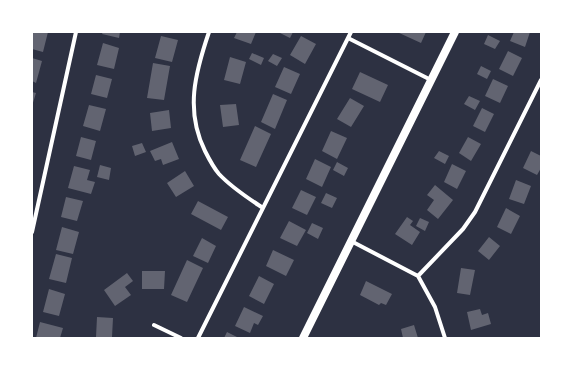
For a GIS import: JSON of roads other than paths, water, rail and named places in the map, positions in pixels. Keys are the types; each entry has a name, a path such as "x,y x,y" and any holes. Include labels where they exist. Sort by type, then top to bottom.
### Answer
{"main road":[{"path":"303,338 455,32"}],"street":[{"path":"32,232 76,32"},
{"path":"209,32 195,80 193,99 193,110 198,138 212,165 219,174 233,188 263,208"},
{"path":"198,338 351,32"},
{"path":"348,38 431,80"},
{"path":"418,276 463,229 475,212 541,80"},
{"path":"351,241 418,276 436,307 445,338"},
{"path":"154,325 181,338"}]}
